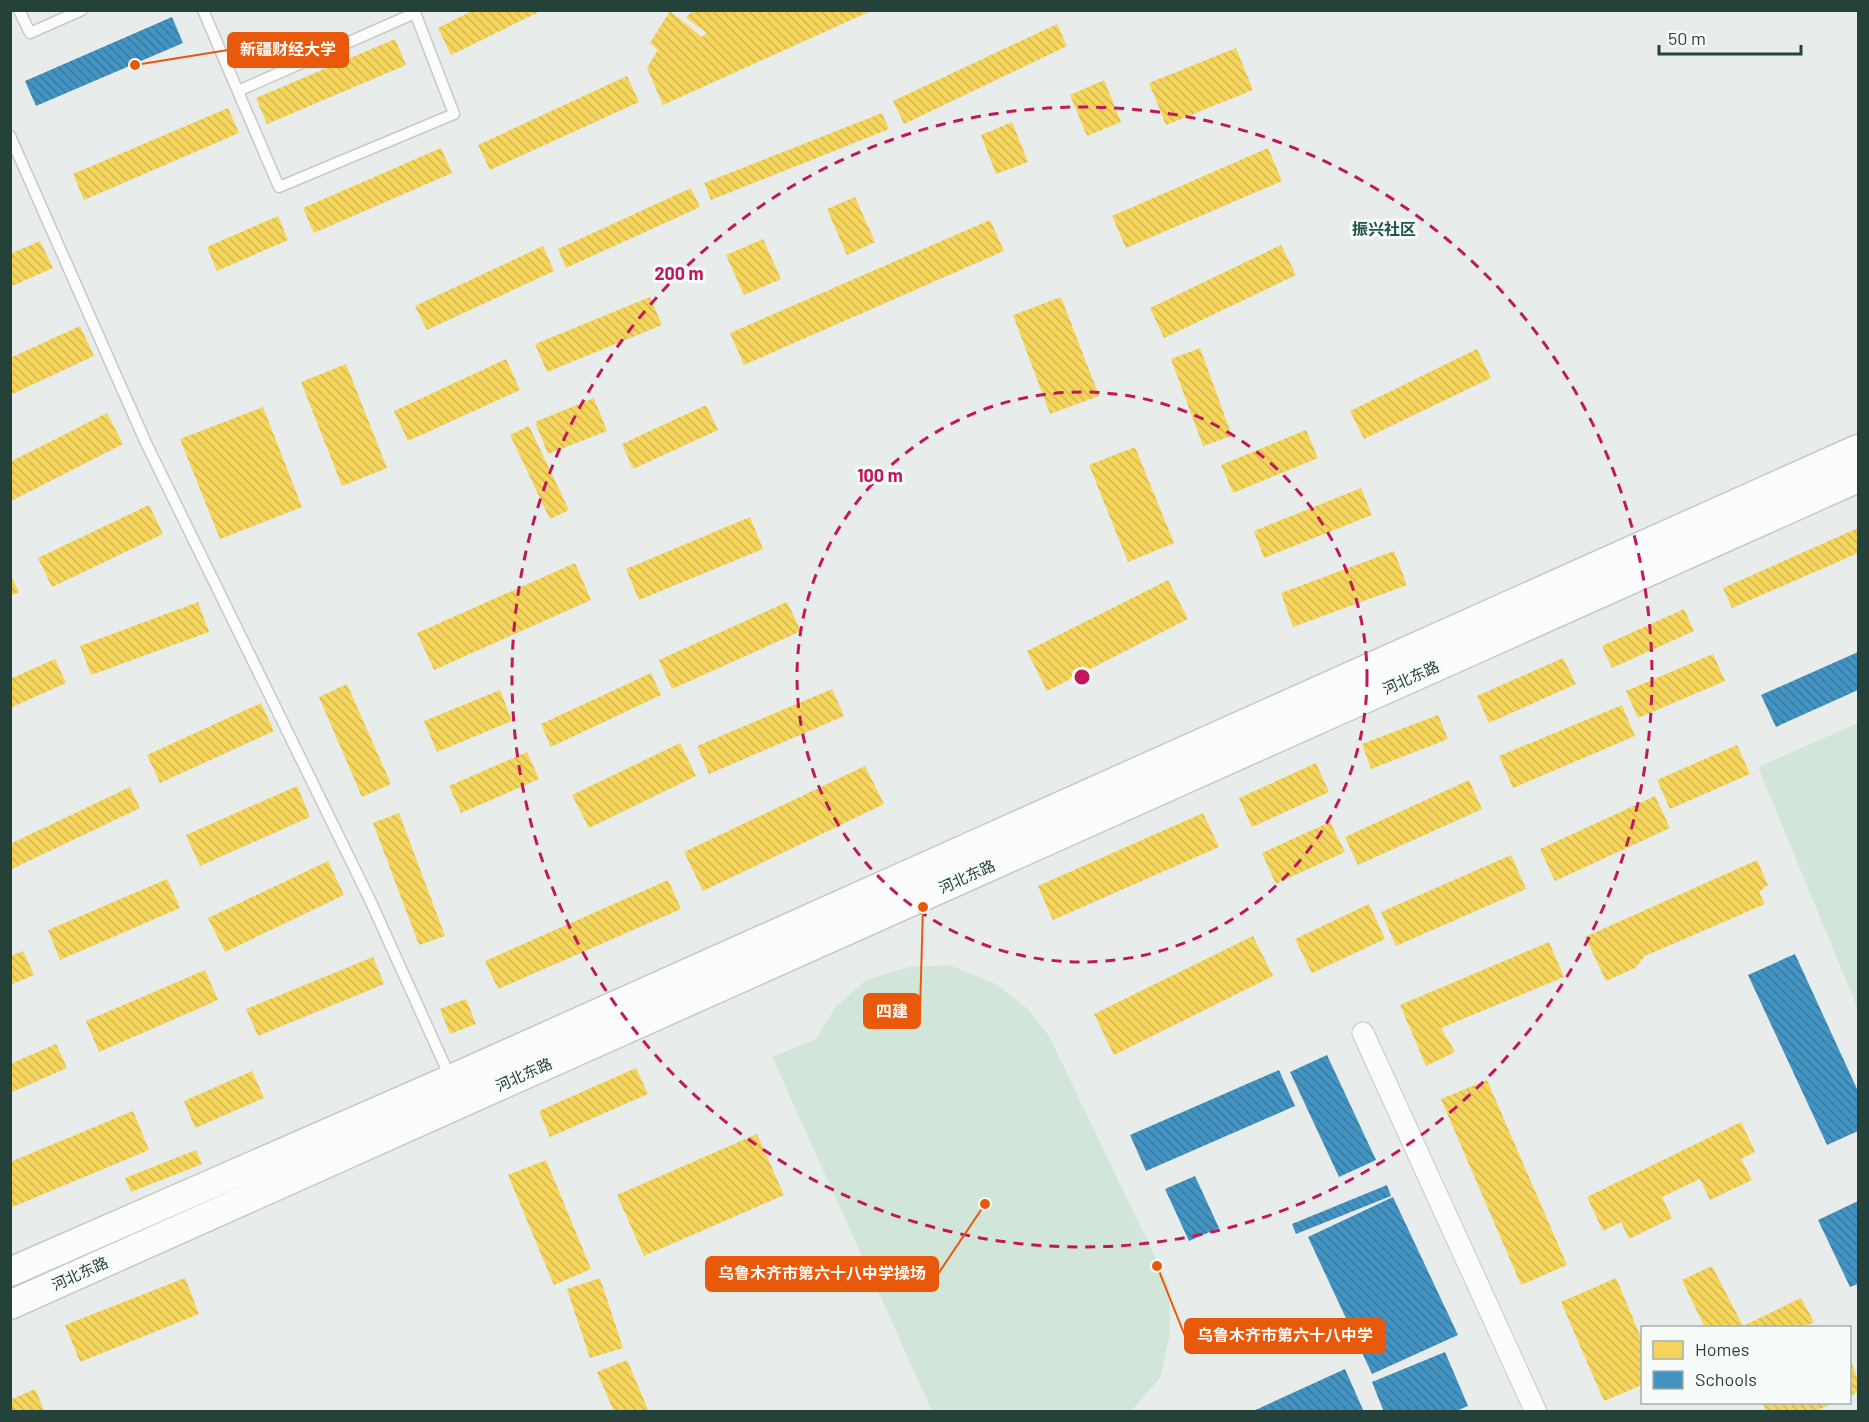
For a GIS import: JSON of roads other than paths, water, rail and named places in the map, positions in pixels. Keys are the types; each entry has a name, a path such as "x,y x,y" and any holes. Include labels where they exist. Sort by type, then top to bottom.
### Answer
{"main road":[{"path":"10,1272 451,1079 1858,449"},
{"name":"河北东路","path":"10,1305 1858,478"}],"street":[{"path":"1364,1033 1536,1412"}],"lane":[{"path":"19,10 30,33 82,10"},
{"path":"203,10 279,187 454,114 414,12 238,91"},
{"path":"10,136 146,443 370,900 451,1079"}],"place":[{"name":"新疆财经大学","path":"135,65"},
{"name":"四建","path":"923,907"},
{"name":"乌鲁木齐市第六十八中学操场","path":"985,1204"},
{"name":"乌鲁木齐市第六十八中学","path":"1157,1266"}],"district":[{"name":"振兴社区","path":"1384,229"}]}
